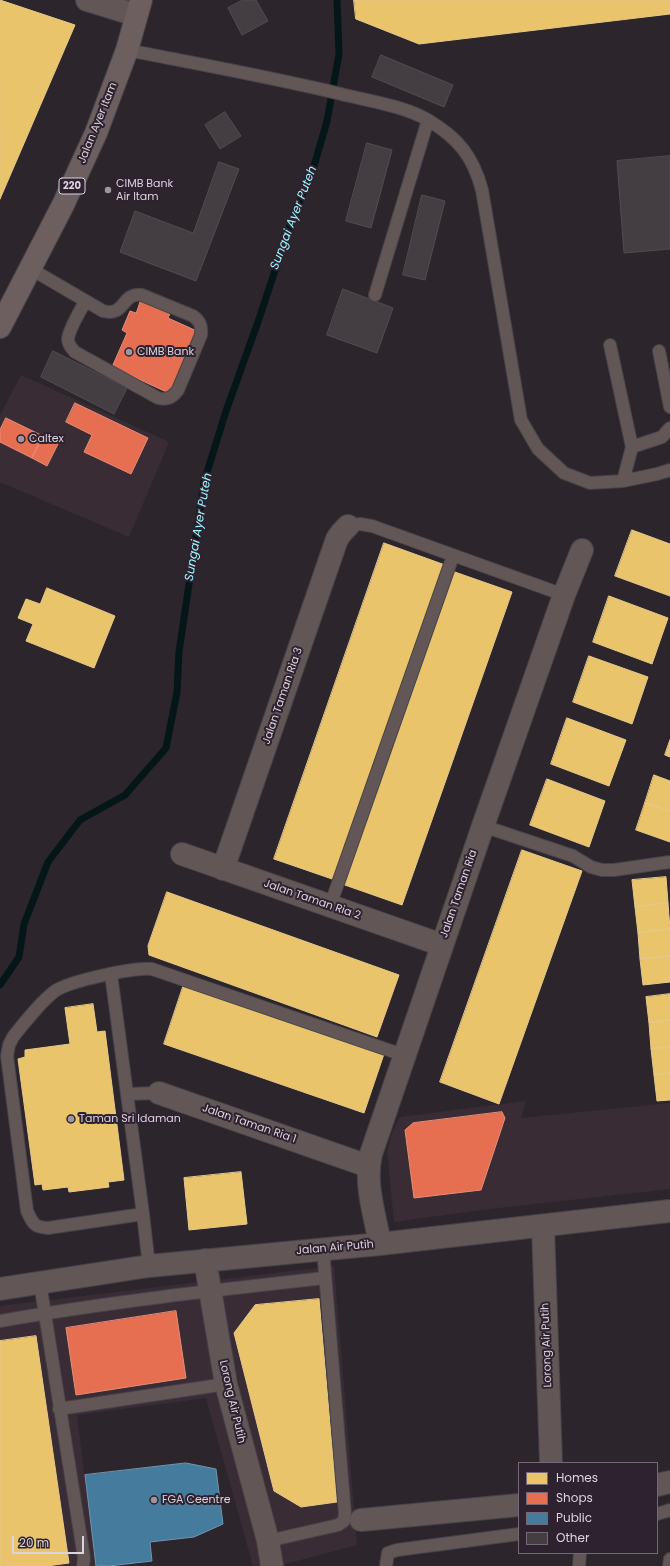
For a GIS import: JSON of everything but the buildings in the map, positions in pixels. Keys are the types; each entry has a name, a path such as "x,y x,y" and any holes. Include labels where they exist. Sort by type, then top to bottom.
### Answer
{"main road":[{"name":"Jalan Ayer Itam","path":"0,328 63,205 96,133 126,50 139,8"}],"street":[{"path":"87,0 139,8"},
{"name":"Jalan Taman Ria 3","path":"223,869 338,539 348,526"},
{"name":"Jalan Taman Ria","path":"380,1244 369,1188 368,1166 404,1055 483,826 564,595 582,550"},
{"name":"Jalan Taman Ria 2","path":"182,854 442,945"},
{"name":"Jalan Taman Ria 1","path":"159,1093 368,1166"},
{"name":"Jalan Air Putih","path":"0,1289 149,1266 380,1244 670,1211"},
{"name":"Lorong Air Putih","path":"543,1226 551,1462"},
{"name":"Lorong Air Putih","path":"205,1260 226,1384 268,1541 272,1566"},
{"path":"658,1484 670,1482"},
{"path":"361,1520 518,1505"}],"lane":[{"path":"126,50 286,81 408,111 428,120 456,140 469,157 477,172 482,190 520,420 538,449 564,473 590,482 622,481 670,470"},
{"path":"375,295 428,120"},
{"path":"31,269 85,302 103,311 110,313 117,311 130,297 136,294 142,295 193,316 199,320 202,328 201,335 178,390 172,397 165,399 158,398 76,352 70,347 68,340 69,334 85,302"},
{"path":"610,345 632,447 622,481"},
{"path":"659,352 670,407"},
{"path":"632,447 662,437 670,428"},
{"path":"348,526 360,524 372,526 564,595"},
{"path":"330,906 453,556"},
{"path":"483,826 573,856 591,867 602,870 614,870 670,862"},
{"path":"142,1214 48,1228 38,1227 32,1221 27,1211 7,1056 9,1045 19,1029 54,992 68,985 111,974 134,969 152,969 404,1055"},
{"path":"111,974 149,1266"},
{"name":"Jalan Taman Ria 1","path":"127,1094 159,1093"},
{"path":"268,1541 338,1525 344,1521 345,1514 323,1249"},
{"path":"0,1322 44,1314 210,1291 326,1278"},
{"path":"40,1283 84,1558 83,1566"},
{"path":"59,1409 226,1384"},
{"path":"658,1514 670,1510"},
{"path":"386,1566 388,1553 397,1550 518,1534"},
{"path":"579,1566 580,1554"},
{"path":"669,1566 670,1559"}],"shaded area":[{"path":"21,375 169,442 129,537 0,482 0,415"},
{"path":"526,1101 521,1118 670,1103 670,1189 489,1209 394,1222 387,1152 391,1136 400,1117"},
{"path":"334,1266 357,1545 278,1566 253,1566 206,1398 77,1415 96,1566 0,1566 0,1306"}],"waterway":[{"name":"Sungai Ayer Puteh","path":"0,985 19,957 24,924 48,862 80,820 125,795 166,748 177,692 179,652 204,482 226,411 259,319 289,228 314,166 327,121 339,54 337,0"}],"place":[{"name":"CIMB Bank Air Itam","path":"108,190"},
{"name":"CIMB Bank","path":"129,352"},
{"name":"Caltex","path":"21,439"},
{"name":"Taman Sri Idaman","path":"71,1119"},
{"name":"FGA Ceentre","path":"154,1500"}]}
